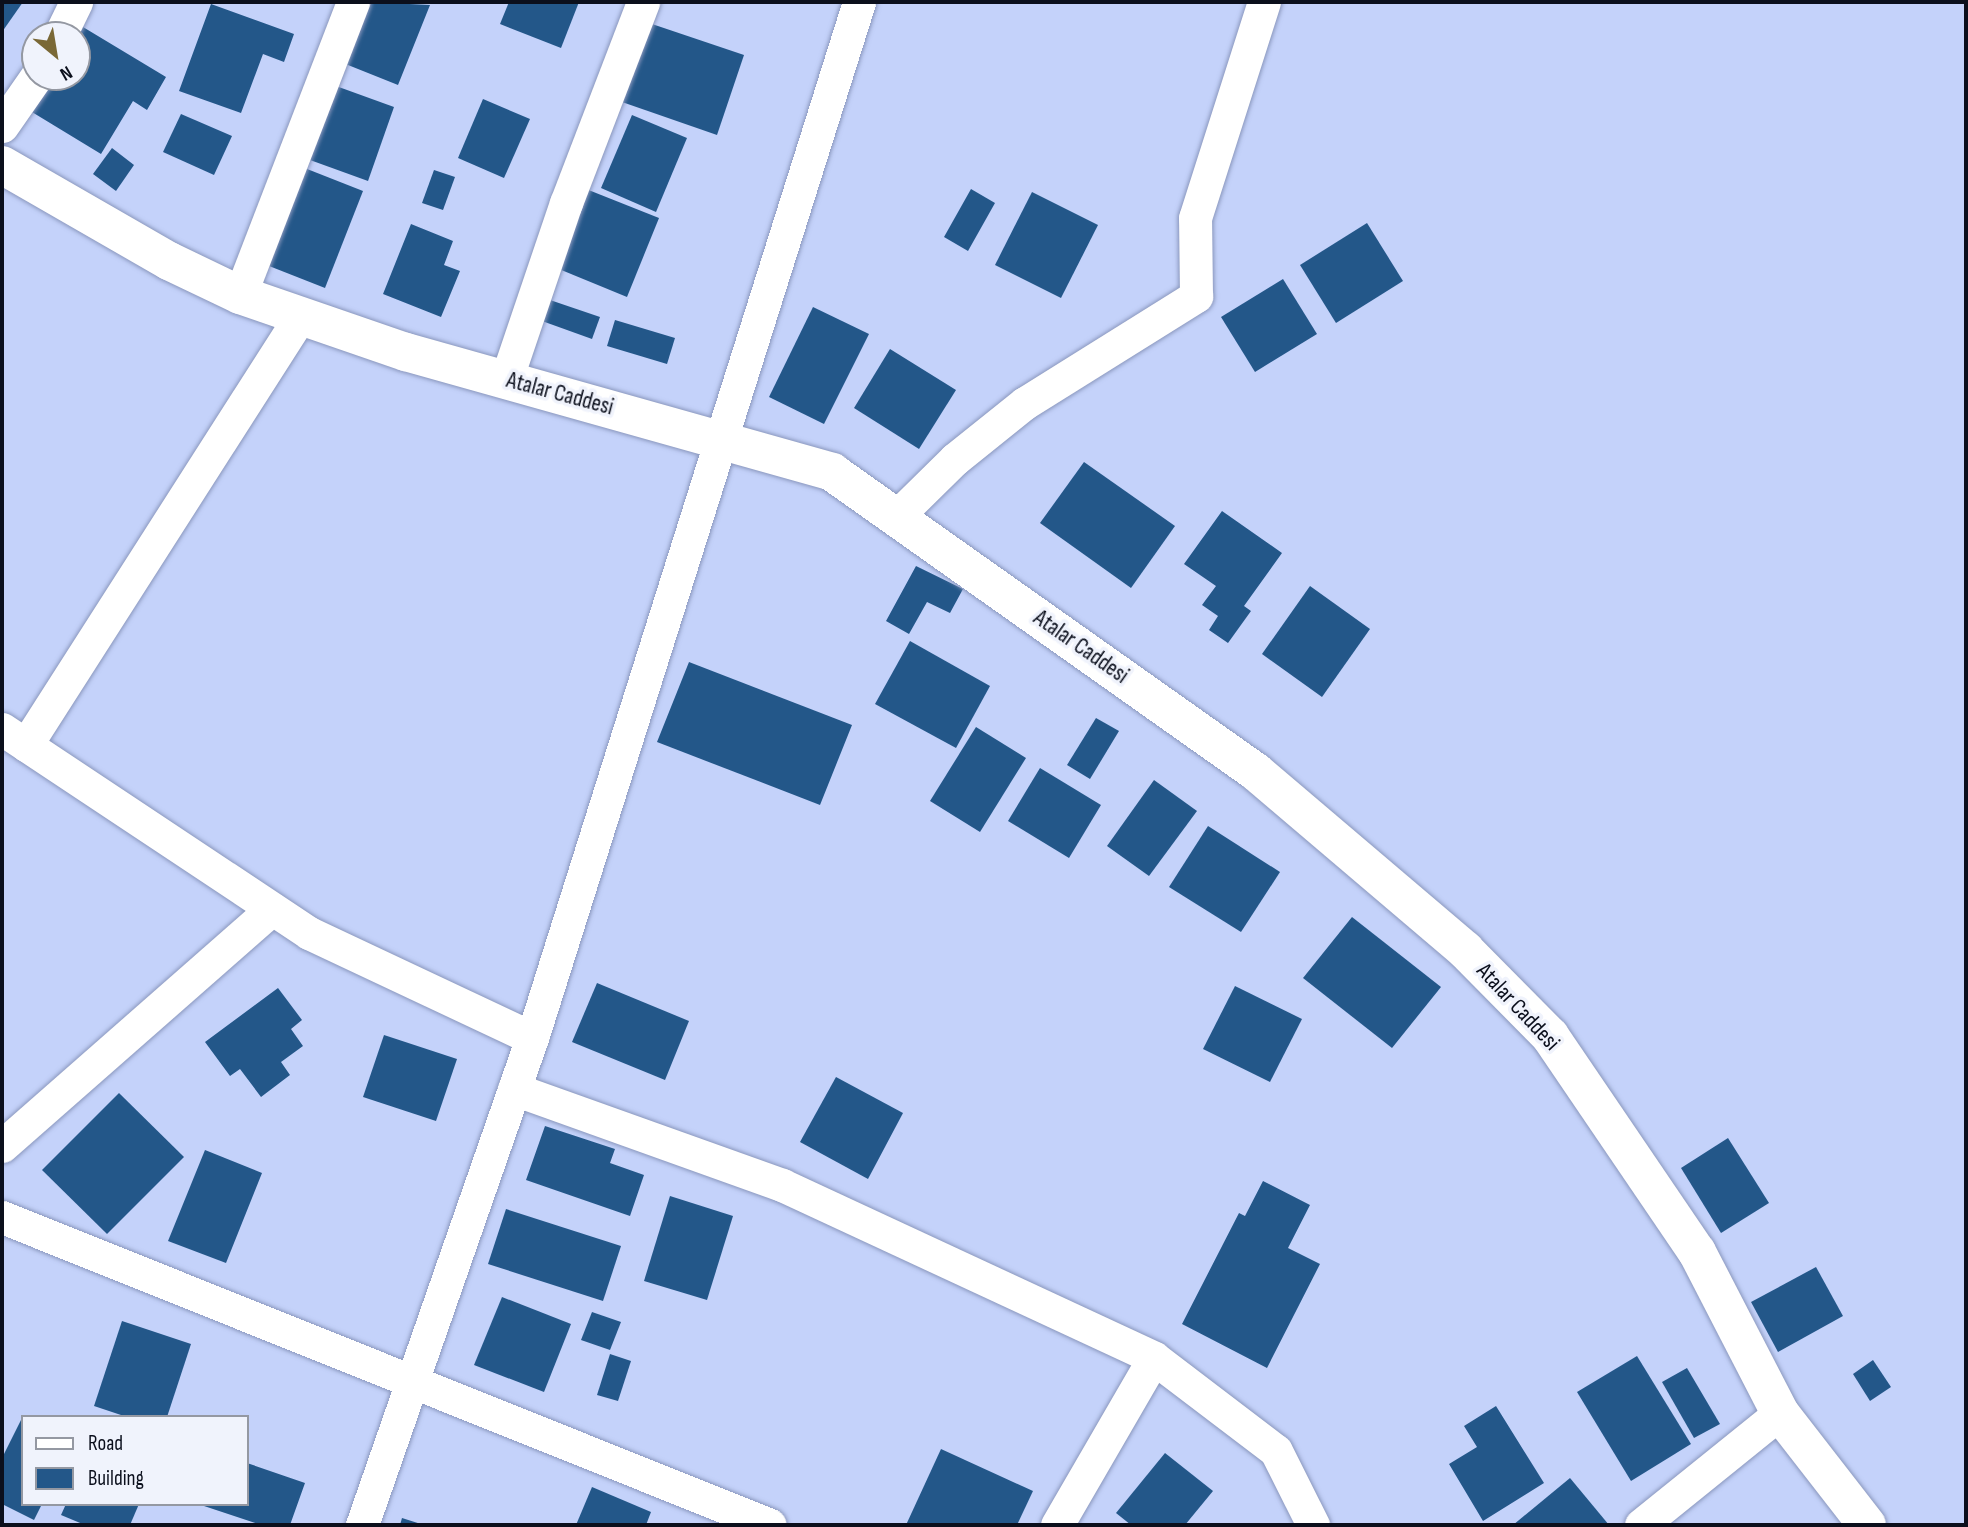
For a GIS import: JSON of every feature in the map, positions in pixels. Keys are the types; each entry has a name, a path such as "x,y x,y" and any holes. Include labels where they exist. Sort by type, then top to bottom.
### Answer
{"street":[{"path":"67,21 76,2"},
{"path":"240,295 353,2"},
{"path":"506,380 566,203 643,2"},
{"path":"362,1525 532,1038 859,2"},
{"path":"896,517 954,459 1025,403 1196,296 1195,218 1264,2"},
{"path":"2,126 26,91"},
{"name":"Atalar Caddesi","path":"4,172 169,261 240,295 406,352 720,437 832,472 1256,772 1465,950 1541,1026 1697,1252 1780,1413 1867,1525"},
{"path":"301,315 14,737 309,933 532,1038"},
{"path":"2,1146 272,909"},
{"path":"514,1089 782,1185 1154,1358 1276,1451 1313,1525"},
{"path":"2,1217 410,1384 770,1525"},
{"path":"1057,1525 1154,1358"},
{"path":"1641,1525 1780,1413"}],"building":[{"path":"2,2 23,2 2,32"},
{"path":"368,2 430,5 398,85 343,63"},
{"path":"509,2 579,2 561,48 500,24"},
{"path":"211,4 294,34 284,62 263,54 241,113 179,91"},
{"path":"649,23 744,55 717,135 622,102"},
{"path":"91,32 166,77 147,110 133,101 101,154 27,109 38,91 91,91"},
{"path":"336,86 394,107 368,181 310,160"},
{"path":"483,99 530,119 504,178 458,158"},
{"path":"181,114 232,136 214,175 163,152"},
{"path":"632,115 687,138 656,212 601,188"},
{"path":"112,148 134,165 116,191 93,174"},
{"path":"302,167 363,191 325,288 264,264"},
{"path":"434,170 455,177 443,210 422,203"},
{"path":"586,189 659,218 627,297 554,267"},
{"path":"971,189 995,203 968,251 944,237"},
{"path":"1032,192 1098,225 1061,298 995,265"},
{"path":"1367,223 1403,281 1336,323 1300,265"},
{"path":"411,224 453,241 444,265 460,271 441,317 383,294"},
{"path":"1283,279 1317,334 1255,372 1221,317"},
{"path":"550,300 600,317 592,339 542,321"},
{"path":"813,307 869,334 824,424 769,397"},
{"path":"615,320 675,338 667,364 607,346"},
{"path":"890,349 956,390 919,449 854,408"},
{"path":"1084,462 1175,526 1131,588 1040,523"},
{"path":"1222,511 1282,553 1244,606 1251,611 1228,643 1209,630 1218,616 1202,605 1216,586 1184,564"},
{"path":"916,566 963,589 950,613 927,602 909,634 886,621"},
{"path":"1310,586 1370,629 1322,697 1262,654"},
{"path":"910,641 990,686 956,748 875,704"},
{"path":"689,662 852,725 820,805 657,742"},
{"path":"1096,718 1119,731 1090,779 1067,765"},
{"path":"976,727 1026,758 980,832 930,801"},
{"path":"1040,768 1101,805 1069,858 1008,821"},
{"path":"1154,780 1197,811 1149,876 1107,846"},
{"path":"1208,826 1280,872 1241,932 1169,887"},
{"path":"1352,917 1441,987 1392,1048 1303,978"},
{"path":"597,983 689,1021 665,1080 572,1042"},
{"path":"1235,986 1302,1019 1270,1082 1203,1049"},
{"path":"278,988 302,1020 291,1029 303,1046 281,1062 290,1075 261,1097 240,1069 230,1076 205,1042"},
{"path":"384,1035 457,1059 436,1121 363,1097"},
{"path":"836,1077 903,1113 868,1179 800,1142"},
{"path":"119,1093 184,1157 107,1234 42,1170"},
{"path":"545,1126 615,1149 610,1163 644,1175 630,1216 526,1180"},
{"path":"1728,1138 1769,1203 1721,1233 1681,1168"},
{"path":"205,1150 262,1173 226,1263 168,1241"},
{"path":"1263,1181 1310,1205 1288,1248 1320,1264 1267,1368 1182,1324 1239,1213 1245,1216"},
{"path":"670,1196 733,1216 707,1300 644,1281"},
{"path":"506,1209 621,1246 603,1301 488,1264"},
{"path":"1816,1267 1843,1316 1778,1352 1751,1302"},
{"path":"502,1297 571,1324 544,1392 474,1365"},
{"path":"592,1312 621,1322 610,1350 581,1340"},
{"path":"122,1321 191,1344 168,1415 121,1415 94,1406"},
{"path":"610,1354 631,1361 618,1401 597,1395"},
{"path":"1637,1356 1691,1444 1631,1481 1577,1392"},
{"path":"1873,1360 1891,1387 1870,1401 1853,1374"},
{"path":"1687,1368 1720,1424 1694,1438 1662,1382"},
{"path":"1496,1406 1544,1483 1483,1521 1449,1464 1477,1447 1464,1426"},
{"path":"21,1420 21,1506 41,1506 34,1520 2,1504 2,1458"},
{"path":"941,1449 1033,1491 1017,1525 906,1525"},
{"path":"1165,1453 1213,1491 1185,1525 1131,1525 1116,1513"},
{"path":"248,1463 305,1483 290,1525 261,1525 204,1506 248,1506"},
{"path":"1570,1478 1609,1525 1513,1525"},
{"path":"592,1487 651,1512 646,1525 576,1525"},
{"path":"65,1506 138,1506 130,1525 85,1525 61,1515"},
{"path":"402,1518 424,1525 400,1525"}]}
